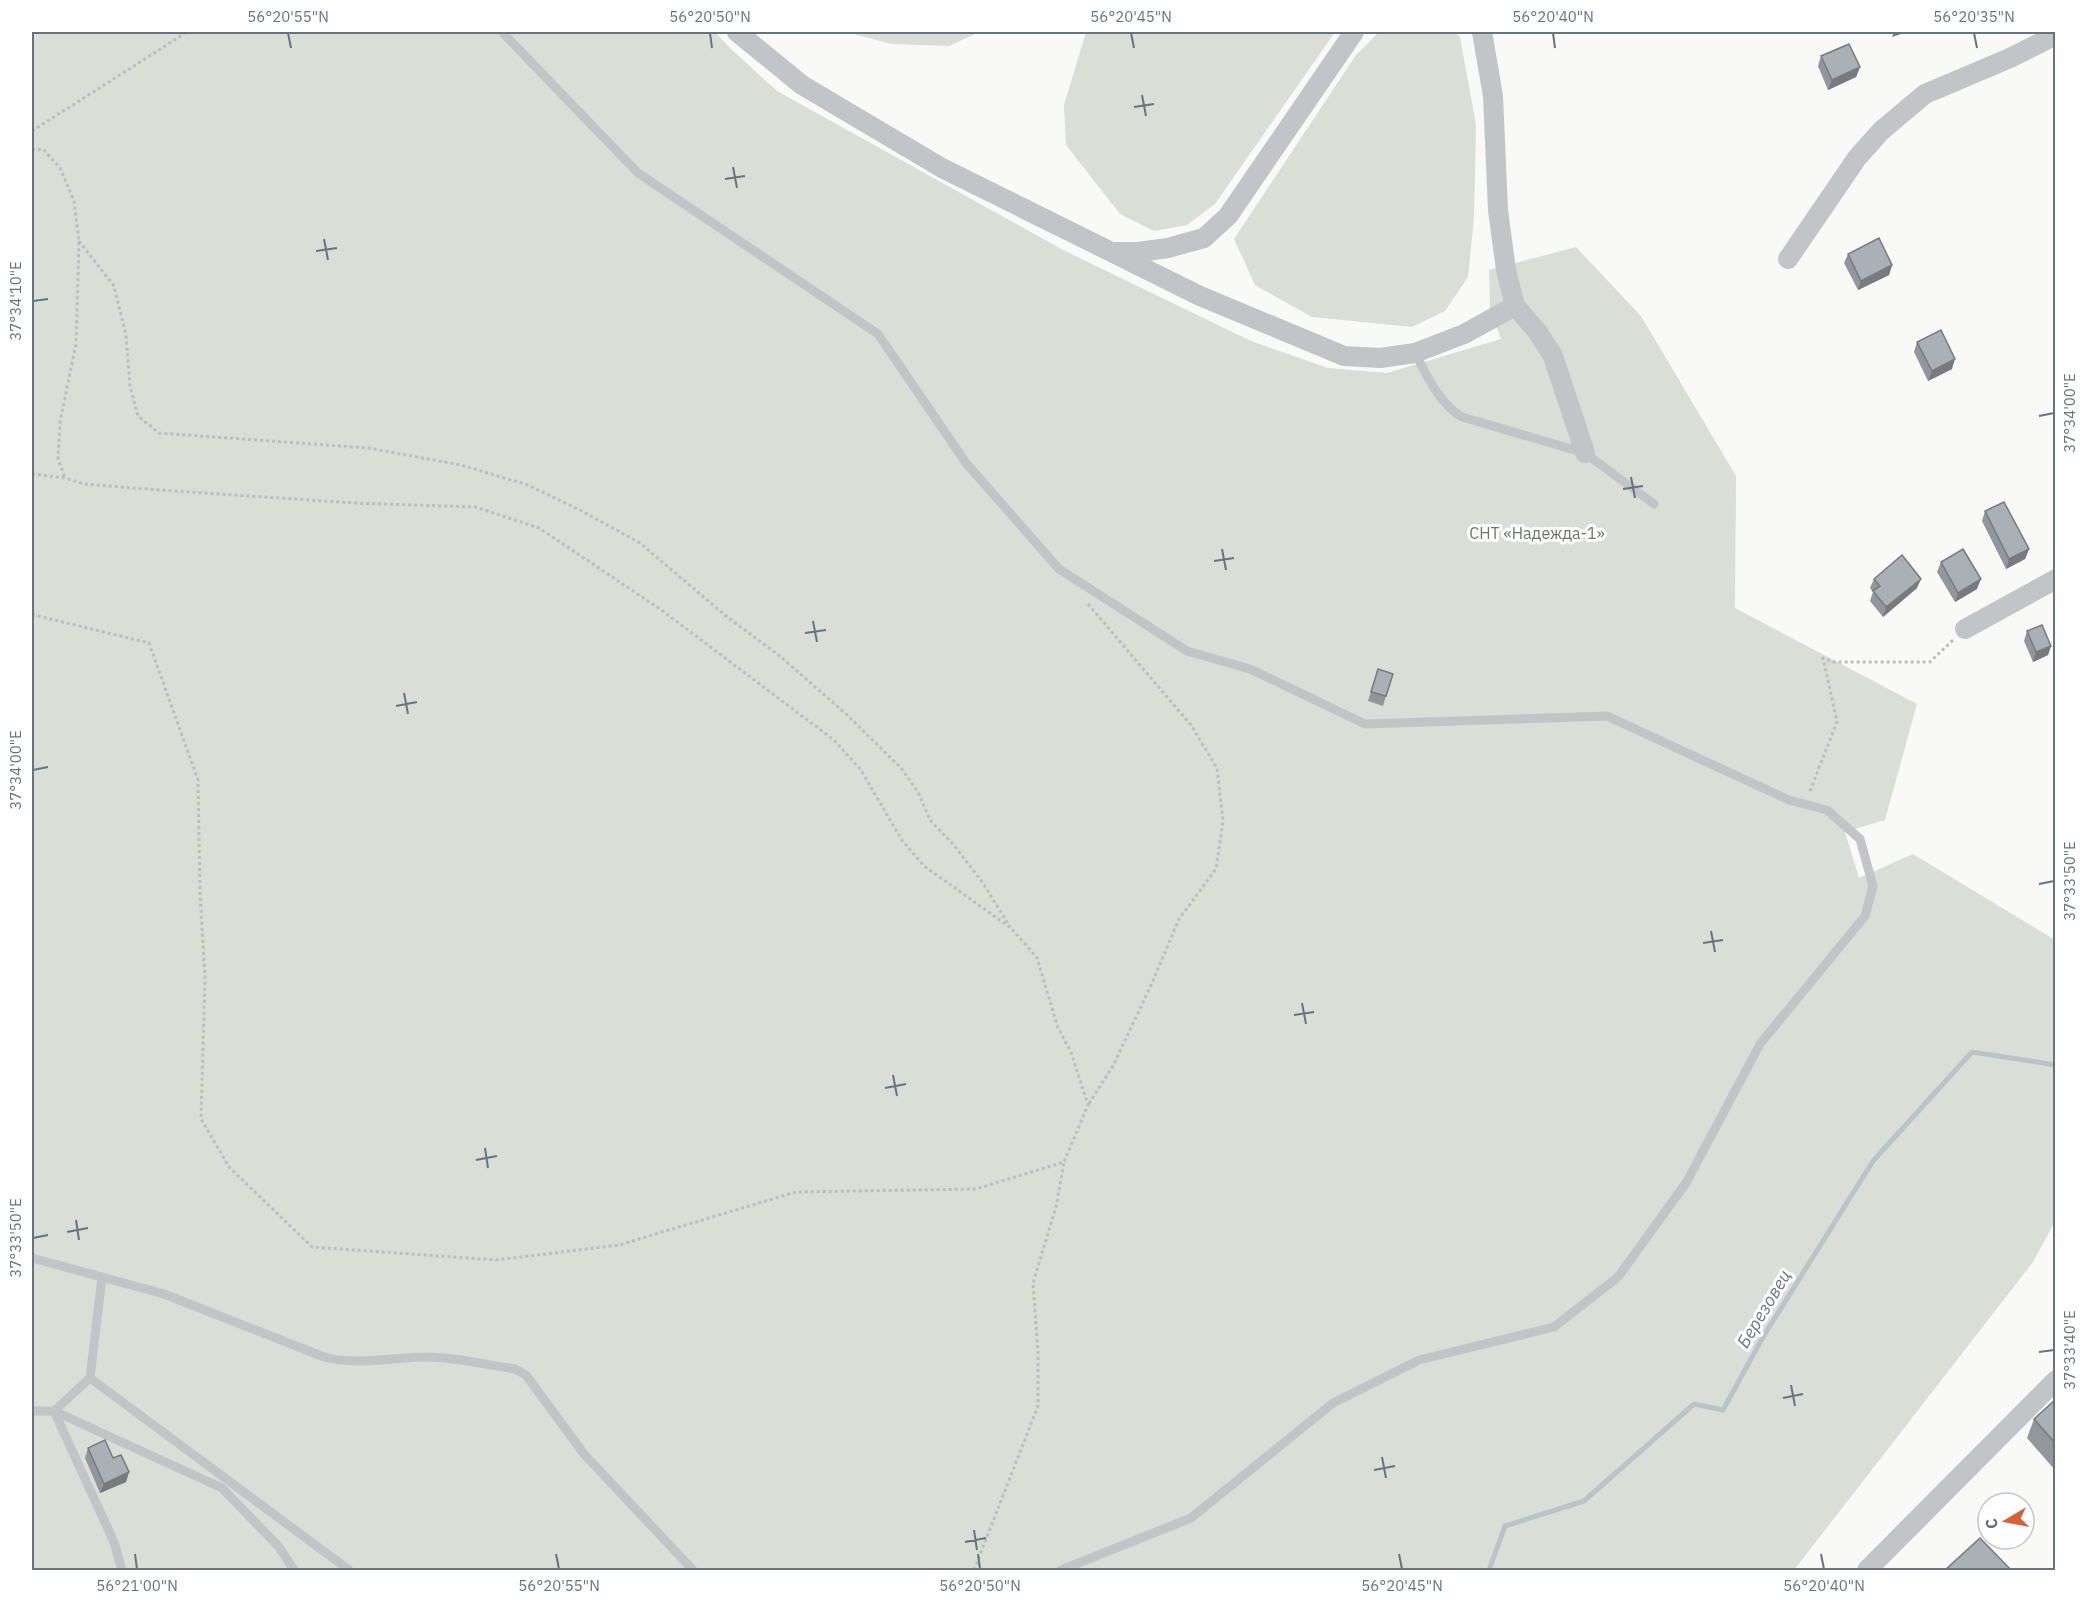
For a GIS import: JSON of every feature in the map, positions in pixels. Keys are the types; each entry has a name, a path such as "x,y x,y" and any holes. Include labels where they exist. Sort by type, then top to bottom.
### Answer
{"street":[{"path":"737,32 802,85 942,168 1200,296 1344,356 1380,358 1415,352 1464,334 1515,306"},
{"path":"1113,252 1138,252 1168,248 1204,238 1228,216 1354,32"},
{"path":"1482,32 1493,96 1498,210 1506,270 1515,306 1537,331 1553,356 1585,453"},
{"path":"1788,259 1857,158 1881,131 1925,94 2010,58 2055,35"},
{"path":"1965,629 2055,579"},
{"path":"1867,1570 2055,1380"}],"lane":[{"path":"502,32 638,173 878,334 966,463 1059,569 1187,651 1250,669 1365,724 1607,716 1789,800 1827,810 1860,839 1873,886 1864,915 1760,1044 1686,1184 1618,1277 1554,1327 1419,1360 1334,1403 1191,1518 1061,1570"},
{"path":"1415,352 1426,375 1453,411 1462,417 1585,453 1654,504"},
{"path":"32,1258 164,1294 337,1361 429,1357 515,1369 526,1375 584,1454 693,1570"},
{"path":"54,1411 90,1378 102,1277"},
{"path":"90,1378 349,1570"},
{"path":"32,1411 54,1411 222,1488 279,1547 294,1570"},
{"path":"54,1411 114,1542 122,1570"}],"path":[{"path":"32,131 187,32"},
{"path":"32,150 43,149 60,168 74,201 79,241 76,344 60,422 58,459 65,478"},
{"path":"79,241 114,286 126,335 130,386 138,416 159,433 368,448 460,465 528,485 640,543 726,616 781,657 846,714 901,768 918,792 930,820 953,844 983,884 1011,928 1037,958 1058,1028 1071,1052 1088,1104"},
{"path":"32,474 65,478 84,484 159,490 354,503 474,507 539,528 660,609 834,740 861,770 901,839 924,866 1011,928"},
{"path":"974,1570 1038,1406 1038,1353 1033,1283 1056,1207 1064,1162 1088,1104 1113,1066 1152,983 1179,918 1216,869 1223,821 1217,768 1191,725 1081,596"},
{"path":"32,611 34,615 149,643 198,780 200,893 205,977 201,1119 230,1167 312,1247 496,1260 619,1245 796,1192 976,1189 1064,1162"},
{"path":"1805,804 1837,722 1824,658 1834,662 1930,662 1965,629"}],"green space":[{"name":"СНТ «Надежда-1»","path":"32,32 715,32 777,91 1063,250 1251,341 1328,368 1387,373 1501,339 1490,309 1489,270 1576,247 1641,316 1736,476 1735,608 1917,704 1885,820 1845,832 1859,878 1913,854 2055,940 2055,1221 2033,1262 1794,1570 32,1570"},
{"path":"847,32 979,32 949,46 891,44"},
{"path":"1086,32 1335,32 1215,204 1187,225 1154,231 1120,214 1066,145 1064,105"},
{"path":"1379,32 1456,32 1460,37 1476,125 1474,218 1468,277 1445,311 1412,327 1312,317 1255,285 1234,239 1356,55"}],"building":[{"path":"1849,44 1860,67 1832,80 1821,56"},
{"path":"1879,238 1892,265 1861,281 1848,254"},
{"path":"1941,330 1955,359 1932,371 1917,342"},
{"path":"2004,502 2029,549 2009,559 1985,511"},
{"path":"1963,549 1981,579 1958,593 1941,562"},
{"path":"1902,555 1921,579 1886,607 1873,591 1880,586 1874,579"},
{"path":"2042,625 2051,646 2036,652 2027,631"},
{"path":"1378,669 1393,674 1386,696 1371,692"},
{"path":"2055,1400 2055,1443 2034,1419"},
{"path":"105,1440 113,1458 121,1455 129,1472 104,1484 88,1448"},
{"path":"1976,1542 1976,1551 1993,1551 2011,1570 1945,1570"}],"waterway":[{"name":"Березовец","path":"1489,1570 1505,1526 1584,1501 1694,1404 1723,1410 1763,1337 1873,1161 1972,1052 2056,1065"}]}
